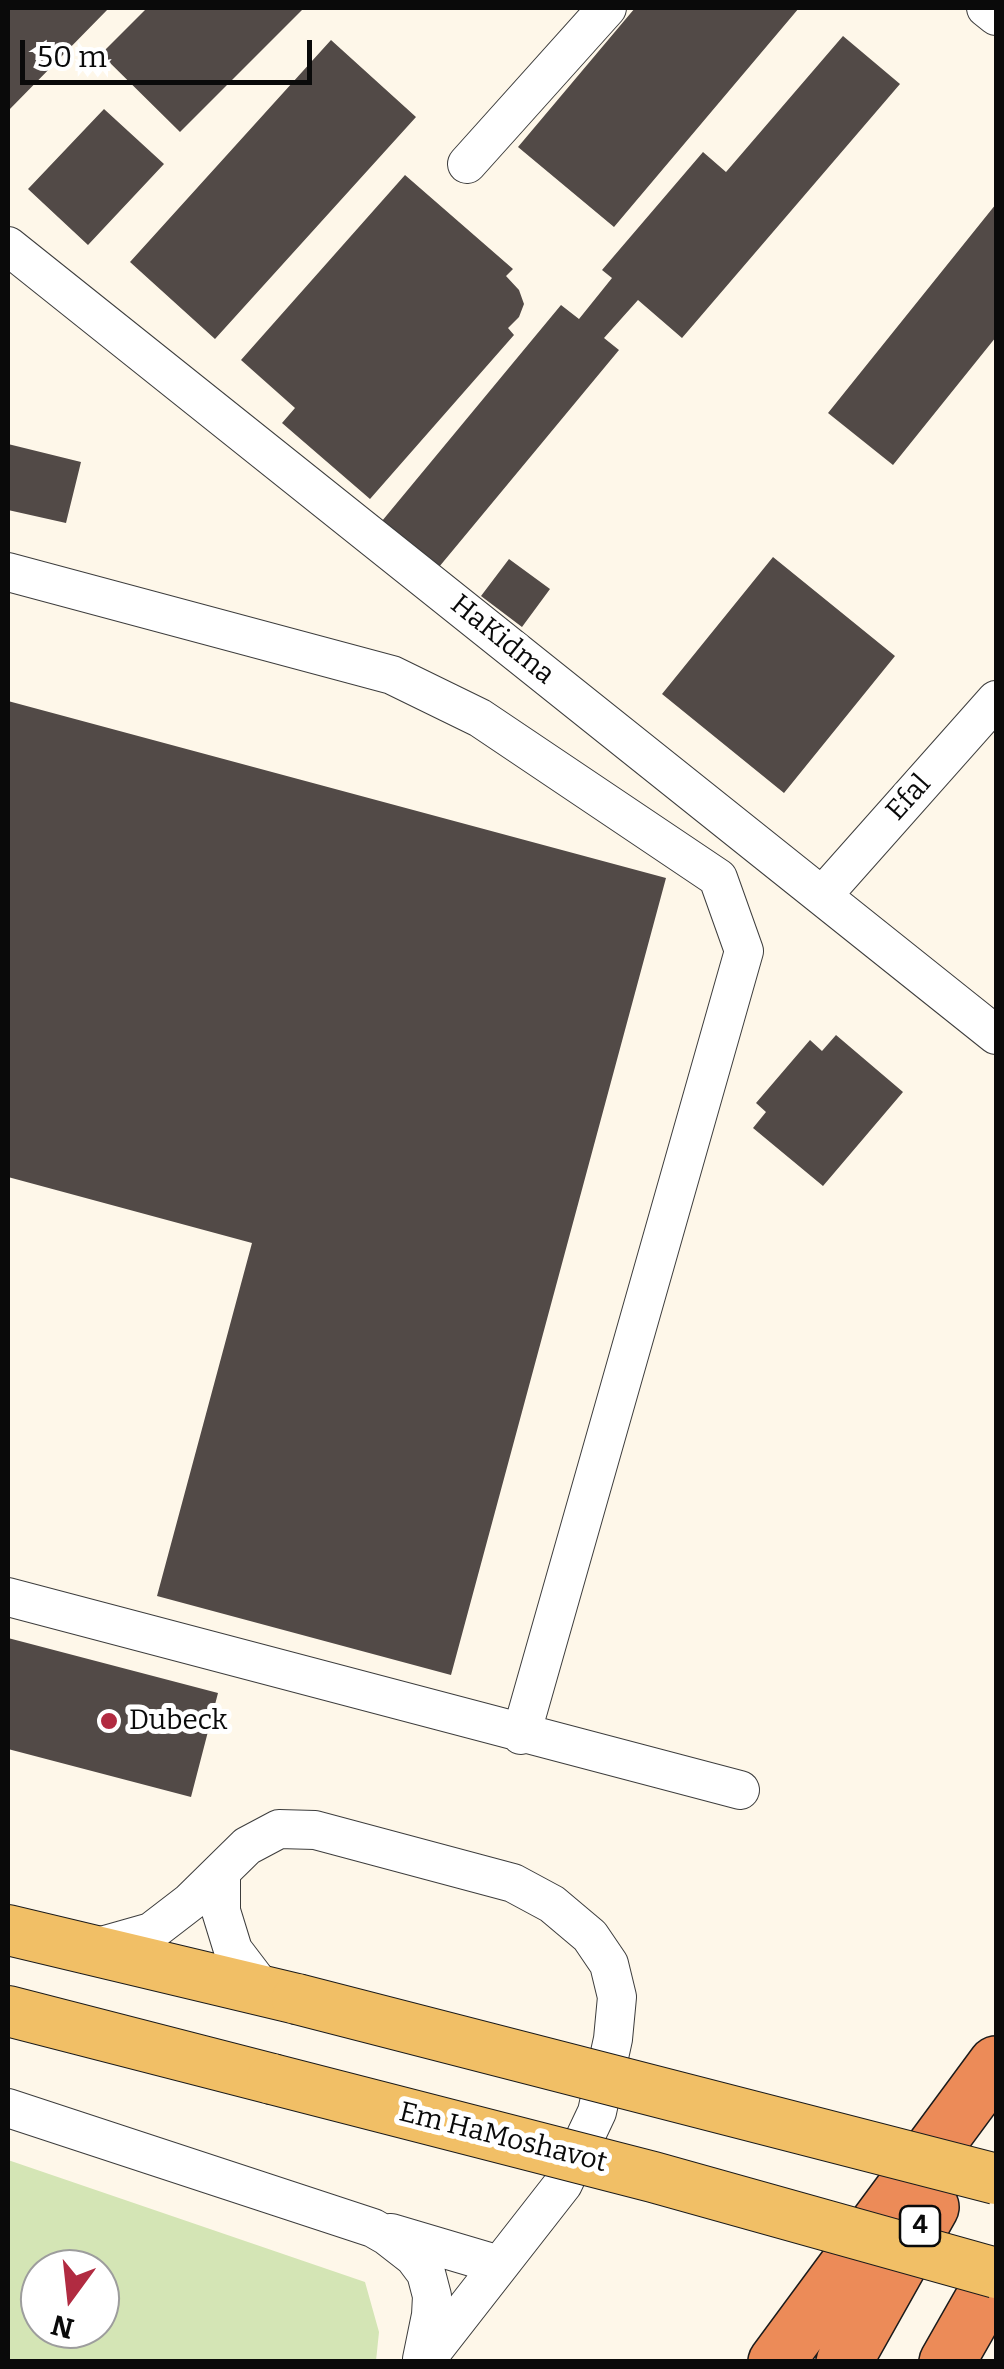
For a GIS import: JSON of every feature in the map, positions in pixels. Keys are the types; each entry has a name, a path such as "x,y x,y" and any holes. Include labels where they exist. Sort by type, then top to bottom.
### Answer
{"highway":[{"path":"776,2362 996,2064"},
{"name":"4","path":"844,2362 996,2091"},
{"path":"947,2362 996,2275"}],"main road":[{"path":"8,1930 281,1995 996,2179"},
{"name":"Em HaMoshavot","path":"8,2010 653,2177 996,2275"}],"street":[{"path":"467,164 607,8"},
{"path":"986,8 996,16"},
{"name":"HaKidma","path":"8,246 996,1035"},
{"path":"8,572 392,675 480,718 718,878 744,951 521,1735"},
{"name":"Efal","path":"822,896 996,700"},
{"path":"8,1598 740,1790"},
{"path":"88,1950 150,1932 190,1902 247,1846 278,1828 315,1830 513,1883 552,1904 590,1936 609,1964 617,1997 613,2039 597,2112 563,2184 422,2362"},
{"path":"221,1874 221,1911 234,1950 281,1995"},
{"path":"8,2108 499,2266"},
{"path":"373,2228 399,2243 426,2273 432,2296 422,2362"}],"green space":[{"path":"8,2160 365,2282 379,2332 376,2361 8,2361"}],"building":[{"path":"8,8 109,8 8,111"},
{"path":"147,8 304,8 180,132 101,54"},
{"path":"635,8 799,8 614,227 518,147"},
{"path":"843,36 900,84 682,338 638,300 604,338 619,350 439,567 382,521 561,305 579,319 612,278 602,270 703,152 726,172"},
{"path":"331,40 416,117 215,339 130,262"},
{"path":"104,109 164,164 88,245 28,189"},
{"path":"405,175 513,269 506,276 519,290 524,304 519,317 508,328 514,335 370,499 282,423 295,408 241,360"},
{"path":"996,204 996,337 893,465 828,413"},
{"path":"8,444 81,462 66,523 8,510"},
{"path":"773,557 895,656 784,793 662,694"},
{"path":"509,559 550,589 522,627 481,596"},
{"path":"8,701 666,878 451,1675 157,1596 252,1243 8,1177"},
{"path":"836,1035 903,1092 823,1186 753,1128 766,1112 756,1103 810,1040 822,1051"},
{"name":"Dubeck","path":"8,1638 218,1693 191,1797 8,1749"}],"place":[{"name":"Dubeck","path":"109,1721"}]}
